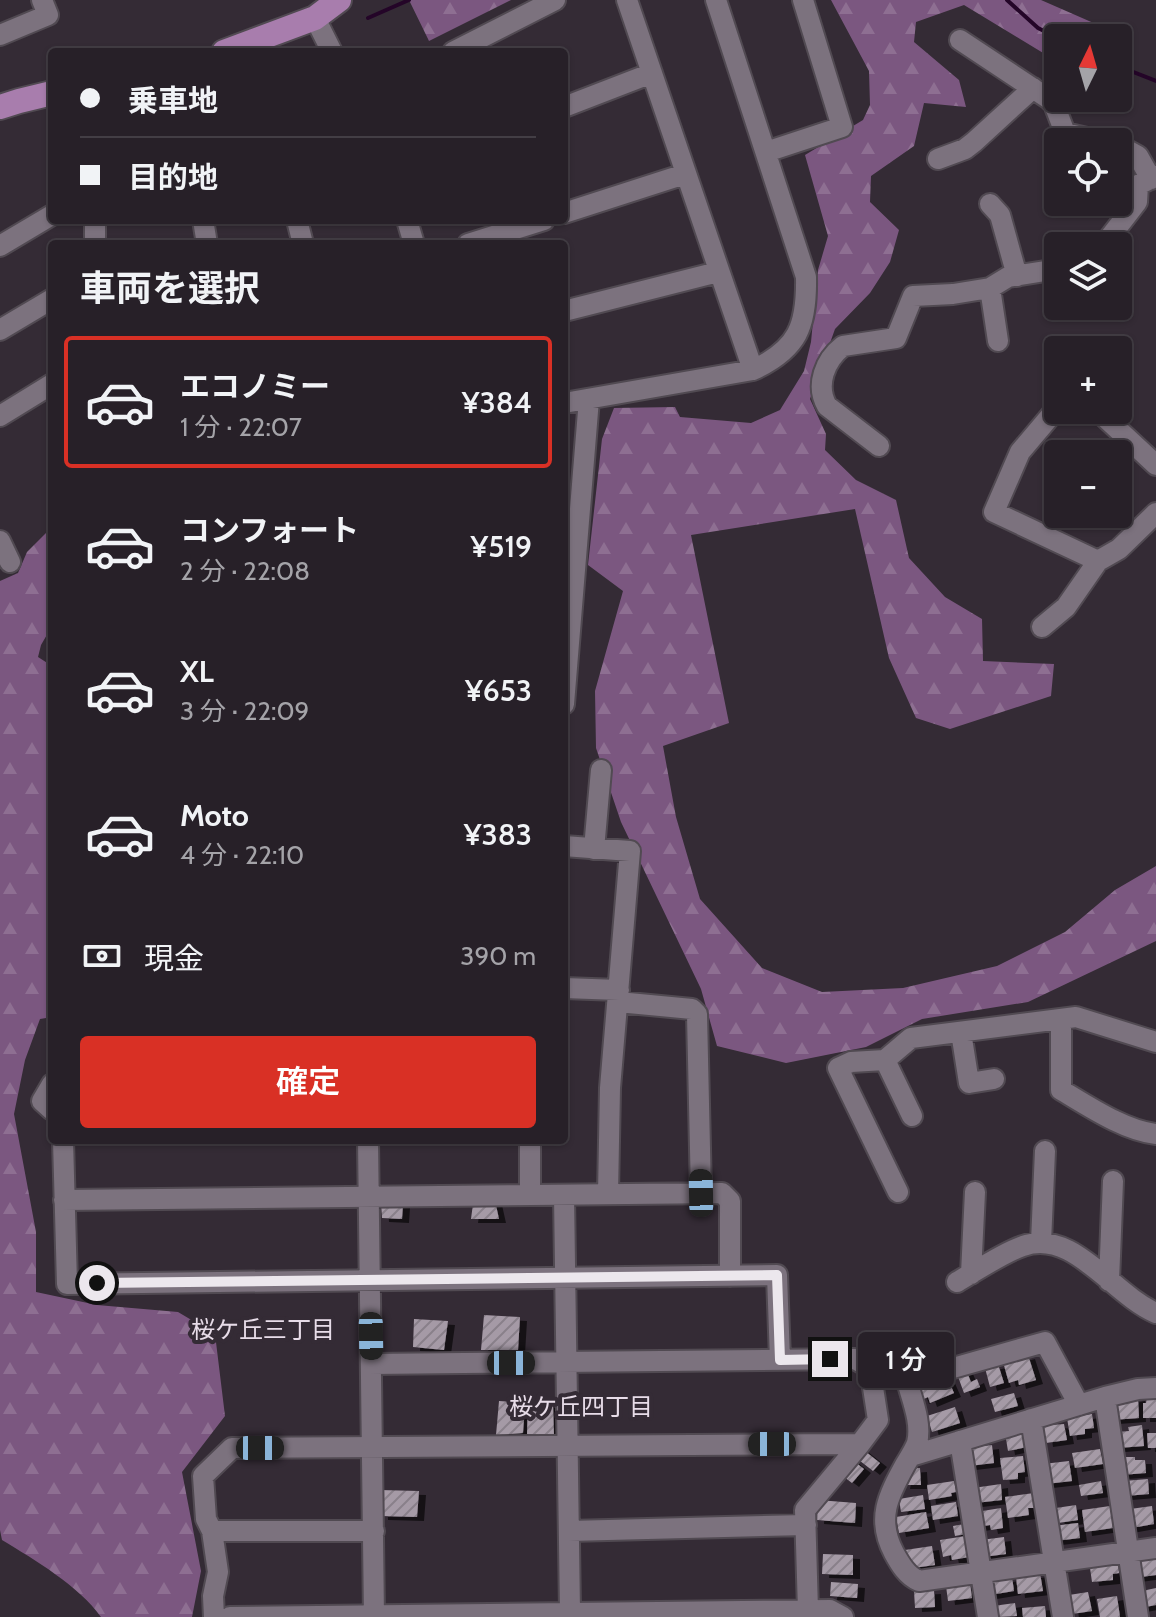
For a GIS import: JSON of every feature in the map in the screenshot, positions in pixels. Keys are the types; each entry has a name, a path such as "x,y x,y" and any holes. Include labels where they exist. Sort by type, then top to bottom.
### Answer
{"main road":[{"path":"235,48 315,18 339,0"},
{"path":"0,107 48,94"}],"street":[{"path":"0,35 48,15 42,0"},
{"path":"461,48 555,0"},
{"path":"627,0 753,370"},
{"path":"766,152 842,127 803,0"},
{"path":"568,402 753,370 774,360 788,347 801,324 807,297 806,277 719,1"},
{"path":"315,18 330,48"},
{"path":"960,40 1054,104 1063,128"},
{"path":"568,105 652,73"},
{"path":"938,159 965,149 1033,88"},
{"path":"1114,232 1137,202 1138,185 1153,178 1138,156 1132,153"},
{"path":"568,212 685,174"},
{"path":"990,204 1000,215 1017,276"},
{"path":"0,246 48,217"},
{"path":"480,240 530,224"},
{"path":"879,446 827,406 821,397 822,374 839,349 896,338 913,296 990,288 1008,277 1044,271"},
{"path":"568,310 718,272"},
{"path":"990,288 998,341"},
{"path":"0,330 48,301"},
{"path":"0,416 48,391"},
{"path":"568,625 589,399"},
{"path":"1044,424 1020,452 994,512 1098,561"},
{"path":"1112,424 1156,465"},
{"path":"1042,627 1066,607 1098,561 1119,549 1156,513"},
{"path":"0,541 10,562"},
{"path":"594,849 601,770"},
{"path":"568,846 630,851 610,1088 608,1194"},
{"path":"568,989 692,1009 697,1014 701,1193"},
{"path":"898,1192 838,1068 851,1062 885,1060 911,1038 1076,1017 1156,1042"},
{"path":"1061,1019 1061,1090 1142,1133 1156,1134"},
{"path":"961,1032 969,1083 994,1079"},
{"path":"885,1060 912,1116"},
{"path":"63,1144 67,1284 777,1275 780,1360"},
{"path":"368,1144 374,1616"},
{"path":"530,1144 530,1195"},
{"path":"1041,1242 1045,1151"},
{"path":"1109,1281 1113,1181"},
{"path":"975,1192 964,1278 1022,1246 1041,1242 1056,1244 1072,1251 1131,1300 1156,1313"},
{"path":"64,1200 722,1193 730,1201 730,1276"},
{"path":"564,1195 570,1612"},
{"path":"1079,1405 1045,1342 907,1381 917,1417 917,1442 885,1509 884,1527 889,1543 911,1577 919,1581 1156,1548"},
{"path":"371,1364 855,1359 870,1368 878,1420 805,1510 808,1610"},
{"path":"911,1456 1105,1397 1156,1388"},
{"path":"1105,1397 1138,1617"},
{"path":"1031,1419 1063,1617"},
{"path":"960,1441 988,1617"},
{"path":"214,1617 213,1596 218,1572 212,1531 206,1519 203,1476 232,1448 860,1444"},
{"path":"569,1531 806,1525"},
{"path":"212,1531 374,1531"},
{"path":"230,1617 830,1610 843,1617"}],"green space":[{"path":"409,0 511,0 429,41"},
{"path":"831,0 1041,0 1096,24 1044,24 1044,54 964,5 916,22 914,42 959,80 966,107 924,103 914,146 871,176 870,202 899,230 890,262 870,293 835,329 810,399 826,434 825,450 856,480 896,500 909,558 945,597 982,619 983,661 1054,664 1051,696 950,729 916,718 889,658 855,509 691,535 729,723 663,746 676,817 700,899 762,968 822,992 903,988 997,966 1065,932 1115,890 1156,866 1156,941 1028,1002 922,1019 866,1047 786,1063 717,1046 701,989 621,822 596,748 595,691 623,591 588,565 602,439 614,408 675,407 680,417 751,423 780,410 804,371 811,342 818,270 828,236 805,155 863,120 870,105 869,71"},
{"path":"48,531 48,633 38,657 48,663 48,1018 40,1019 25,1060 14,1114 36,1232 36,1292 97,1305 178,1312 215,1334 225,1416 182,1472 201,1571 192,1617 101,1617 69,1584 2,1540 0,1530 0,581 18,573 27,552"}],"building":[{"path":"474,1196 495,1201 499,1219 471,1219"},
{"path":"381,1203 403,1204 402,1219 382,1218"},
{"path":"484,1315 520,1317 518,1350 481,1350"},
{"path":"414,1319 448,1321 444,1350 413,1347"},
{"path":"1028,1355 1036,1380 1019,1385 1018,1380 1009,1383 1003,1362"},
{"path":"998,1364 1004,1383 990,1387 985,1368"},
{"path":"966,1370 971,1382 977,1379 980,1387 964,1393 957,1374"},
{"path":"946,1375 954,1393 930,1403 928,1397 922,1400 917,1387"},
{"path":"1014,1393 1018,1406 995,1412 991,1399"},
{"path":"1138,1397 1139,1418 1112,1420 1111,1403"},
{"path":"1147,1397 1156,1397 1156,1418 1143,1418 1143,1403 1146,1403"},
{"path":"499,1401 525,1403 523,1433 496,1435"},
{"path":"528,1403 553,1404 554,1436 527,1434"},
{"path":"955,1407 960,1423 932,1432 927,1416"},
{"path":"1092,1414 1094,1428 1085,1429 1085,1434 1070,1436 1067,1418"},
{"path":"1050,1421 1051,1425 1064,1424 1067,1440 1046,1443 1045,1436 1040,1437 1037,1423"},
{"path":"1142,1425 1144,1446 1118,1448 1117,1432"},
{"path":"1023,1429 1027,1447 1008,1451 1005,1433"},
{"path":"1147,1433 1156,1433 1156,1448 1148,1448"},
{"path":"992,1445 994,1463 969,1466 967,1448"},
{"path":"861,1448 880,1463 873,1471 855,1457"},
{"path":"1100,1449 1103,1464 1075,1468 1072,1453"},
{"path":"1023,1456 1025,1472 1018,1473 1018,1479 1003,1480 1000,1458"},
{"path":"1126,1457 1145,1460 1146,1473 1121,1475 1120,1461 1126,1461"},
{"path":"851,1459 864,1469 852,1483 840,1474"},
{"path":"1069,1461 1072,1481 1046,1484 1043,1464"},
{"path":"920,1468 921,1485 903,1485 906,1469"},
{"path":"1148,1479 1149,1494 1125,1496 1124,1481"},
{"path":"954,1481 956,1492 951,1493 952,1496 929,1500 927,1485"},
{"path":"1101,1481 1103,1493 1081,1496 1079,1485"},
{"path":"1001,1484 1002,1500 975,1503 973,1488"},
{"path":"380,1490 419,1491 417,1517 381,1516"},
{"path":"1034,1493 1036,1508 1028,1508 1029,1515 1008,1518 1005,1497"},
{"path":"923,1495 925,1509 901,1512 899,1499"},
{"path":"818,1500 856,1503 855,1523 817,1520"},
{"path":"956,1502 958,1516 933,1520 931,1506"},
{"path":"1076,1505 1078,1520 1058,1523 1056,1508"},
{"path":"1110,1506 1113,1528 1085,1532 1082,1510"},
{"path":"1152,1506 1154,1524 1126,1529 1123,1510"},
{"path":"1001,1508 1003,1528 991,1530 990,1525 978,1527 976,1512"},
{"path":"926,1512 929,1528 899,1533 896,1517"},
{"path":"1078,1523 1080,1538 1055,1541 1053,1526"},
{"path":"964,1524 966,1534 955,1536 953,1526"},
{"path":"966,1536 969,1557 952,1560 951,1555 943,1557 940,1540"},
{"path":"1004,1537 1006,1554 983,1557 981,1540"},
{"path":"932,1546 935,1565 913,1568 912,1561 907,1562 905,1550"},
{"path":"823,1554 853,1555 853,1575 822,1574"},
{"path":"1156,1556 1156,1575 1134,1578 1131,1559"},
{"path":"1118,1564 1119,1573 1113,1574 1113,1580 1092,1582 1090,1568"},
{"path":"1040,1573 1043,1591 1018,1594 1016,1577"},
{"path":"1012,1577 1014,1591 990,1595 987,1581"},
{"path":"831,1582 858,1584 857,1598 830,1596"},
{"path":"970,1583 972,1598 948,1601 946,1586"},
{"path":"1156,1588 1156,1605 1140,1608 1137,1592"},
{"path":"934,1590 935,1607 915,1608 914,1591"},
{"path":"1088,1592 1092,1611 1072,1614 1069,1595"},
{"path":"1117,1596 1120,1617 1100,1617 1097,1599"},
{"path":"1015,1603 1017,1616 995,1617 993,1606"},
{"path":"1045,1606 1046,1617 1023,1617 1022,1608"}],"waterway":[{"path":"368,18 409,0"},
{"path":"1007,0 1044,31"},
{"path":"1132,72 1156,81"}],"district":[{"name":"桜ケ丘三丁目","path":"263,1329"},
{"name":"桜ケ丘四丁目","path":"581,1406"}],"route":[{"path":"97,1283 777,1275 780,1360 830,1359"}]}
